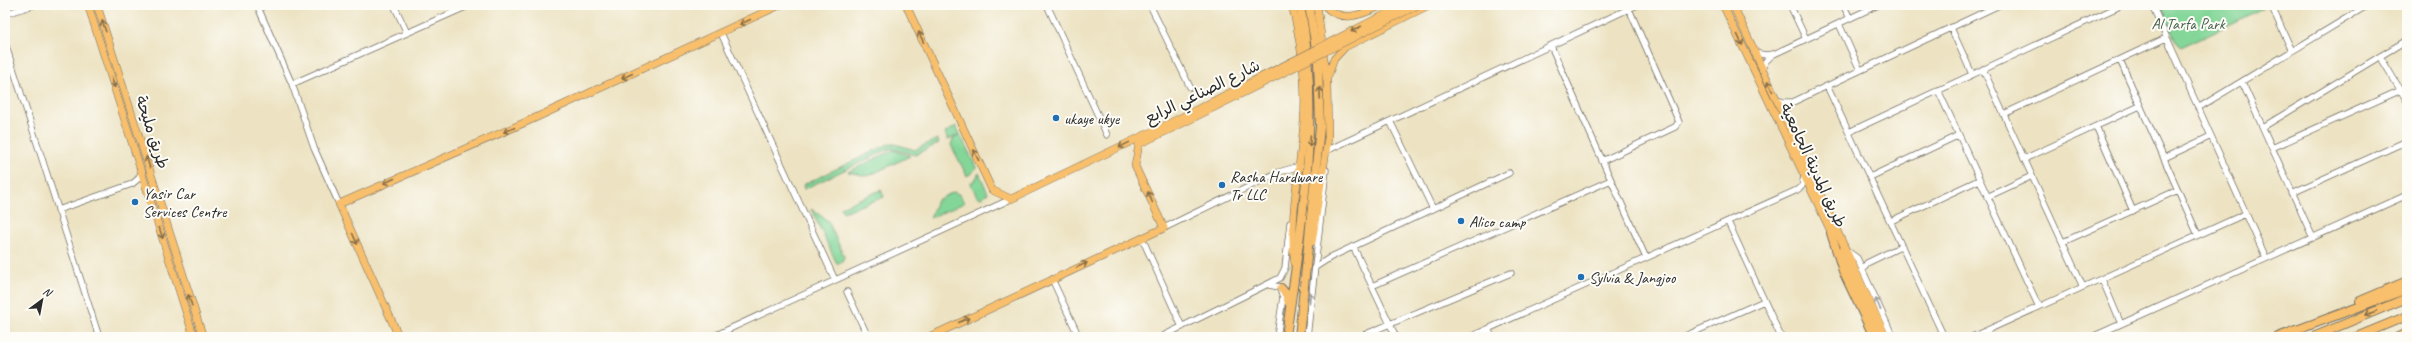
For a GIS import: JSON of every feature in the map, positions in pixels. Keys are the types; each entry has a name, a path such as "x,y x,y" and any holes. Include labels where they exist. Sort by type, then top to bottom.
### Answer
{"highway":[{"path":"1286,337 1311,124 1308,55 1300,5"},
{"path":"1299,337 1318,157 1320,110 1318,62 1309,5"},
{"path":"1831,233 1843,271 1874,337"},
{"path":"2315,323 2337,311 2407,281"},
{"path":"1281,288 1286,294 1290,308"},
{"path":"2278,337 2407,289"},
{"path":"2313,337 2407,298"},
{"path":"2356,337 2407,316"},
{"path":"2398,337 2407,333"}],"main road":[{"name":"طريق مليحة","path":"88,5 194,337"},
{"name":"طريق مليحة","path":"97,5 203,337"},
{"path":"399,337 339,204 535,118 780,5"},
{"path":"906,5 992,190 1011,199"},
{"path":"1292,5 1298,31 1304,79 1304,118 1292,240 1295,267"},
{"path":"1305,272 1312,242 1326,154 1327,82 1317,5"},
{"path":"1324,5 1339,15 1350,17 1383,5"},
{"name":"شارع الصناعي الرابع","path":"1164,228 1135,166 1139,144 1173,124 1404,5"},
{"name":"شارع الصناعي الرابع","path":"1011,199 1173,124 1418,5"},
{"path":"1327,82 1334,59 1345,46 1429,5"},
{"name":"طريق المدينة الجامعية","path":"1723,5 1880,337"},
{"name":"طريق المدينة الجامعية","path":"1733,5 1886,337"},
{"path":"100,43 107,44 110,47"},
{"path":"929,337 1164,228"}],"street":[{"path":"5,14 34,5"},
{"path":"257,5 292,84 314,148 339,204"},
{"path":"394,5 407,33"},
{"path":"292,84 470,5"},
{"path":"1047,5 1107,135"},
{"path":"1150,5 1190,87"},
{"path":"1307,337 1326,171 1326,154 1390,121 1637,5"},
{"path":"1790,5 1806,39"},
{"path":"1844,5 1850,18"},
{"path":"1762,70 1765,62 1774,54 1878,5"},
{"path":"1784,115 1786,109 1793,102 1951,28 1991,7 1999,5"},
{"path":"1848,132 2122,5"},
{"path":"2152,5 2266,258"},
{"path":"2271,5 2292,51"},
{"path":"2198,108 2368,5"},
{"path":"1602,161 1675,127 1679,122 1629,9"},
{"path":"1839,24 1860,70"},
{"path":"1951,28 1972,74"},
{"path":"721,33 835,280"},
{"path":"2004,114 2166,38"},
{"path":"2263,127 2407,40"},
{"path":"5,43 99,337"},
{"path":"1551,46 1646,258"},
{"path":"1754,53 1762,55 1774,54"},
{"path":"2380,56 2407,101"},
{"path":"2120,60 2198,235"},
{"path":"1983,69 2083,287"},
{"path":"2242,82 2313,238"},
{"path":"1827,86 1944,337"},
{"path":"1938,90 2039,307"},
{"path":"2272,148 2401,90"},
{"path":"1776,99 1782,102 1793,102"},
{"path":"2024,159 2140,106"},
{"path":"1390,121 1433,209"},
{"path":"2096,126 2133,210"},
{"path":"1870,177 1959,135"},
{"path":"2164,158 2211,136"},
{"path":"2292,193 2407,141"},
{"path":"1164,228 1279,172 1300,166"},
{"path":"58,210 132,184 138,179 142,171"},
{"path":"1314,268 1331,257 1353,246 1509,173"},
{"path":"1470,337 1797,190 1803,183 1804,176"},
{"path":"1987,197 2032,176"},
{"path":"1372,286 1611,180"},
{"path":"1890,221 1979,180"},
{"path":"132,184 148,190"},
{"path":"1797,190 1807,191 1813,194"},
{"path":"2062,242 2178,190"},
{"path":"2092,337 2407,195"},
{"path":"712,337 1011,199"},
{"path":"1161,337 1269,285 1280,278 1285,272 1296,199"},
{"path":"1972,337 2245,214"},
{"path":"1728,222 1781,337"},
{"path":"1142,238 1182,327"},
{"path":"1353,246 1396,337"},
{"path":"1862,270 1867,263 1902,246"},
{"path":"1317,250 1323,256 1331,257"},
{"path":"1846,250 1858,262 1893,337"},
{"path":"1858,262 1867,263"},
{"path":"1359,337 1511,273"},
{"path":"1052,279 1079,337"},
{"path":"2102,279 2121,324"},
{"path":"1269,285 1281,288 1283,297 1277,337"},
{"path":"847,292 868,337"},
{"path":"1684,337 1764,301"},
{"path":"1488,329 1492,337"}],"green space":[{"name":"Al Tarfa Park","path":"2160,5 2263,5 2263,7 2181,47 2177,44"},
{"path":"956,126 960,134 948,140 945,133"},
{"path":"960,134 976,167 973,172 967,176 951,145 953,139"},
{"path":"937,139 939,143 915,155 891,148 804,189 803,185 891,143 915,150"},
{"path":"893,150 910,156 868,176 848,172"},
{"path":"979,173 988,193 981,198 977,196 970,183 975,180"},
{"path":"881,190 884,197 843,212 841,207"},
{"path":"954,192 960,195 964,203 930,218 937,200"},
{"path":"811,209 828,221 844,256 843,260 837,264"}],"place":[{"name":"ukaye ukye","path":"1056,118"},
{"name":"Rasha Hardware Tr LLC","path":"1222,185"},
{"name":"Yasir Car Services Centre","path":"135,202"},
{"name":"Alico camp","path":"1461,221"},
{"name":"Sylvia & Jangjoo","path":"1581,277"}]}
